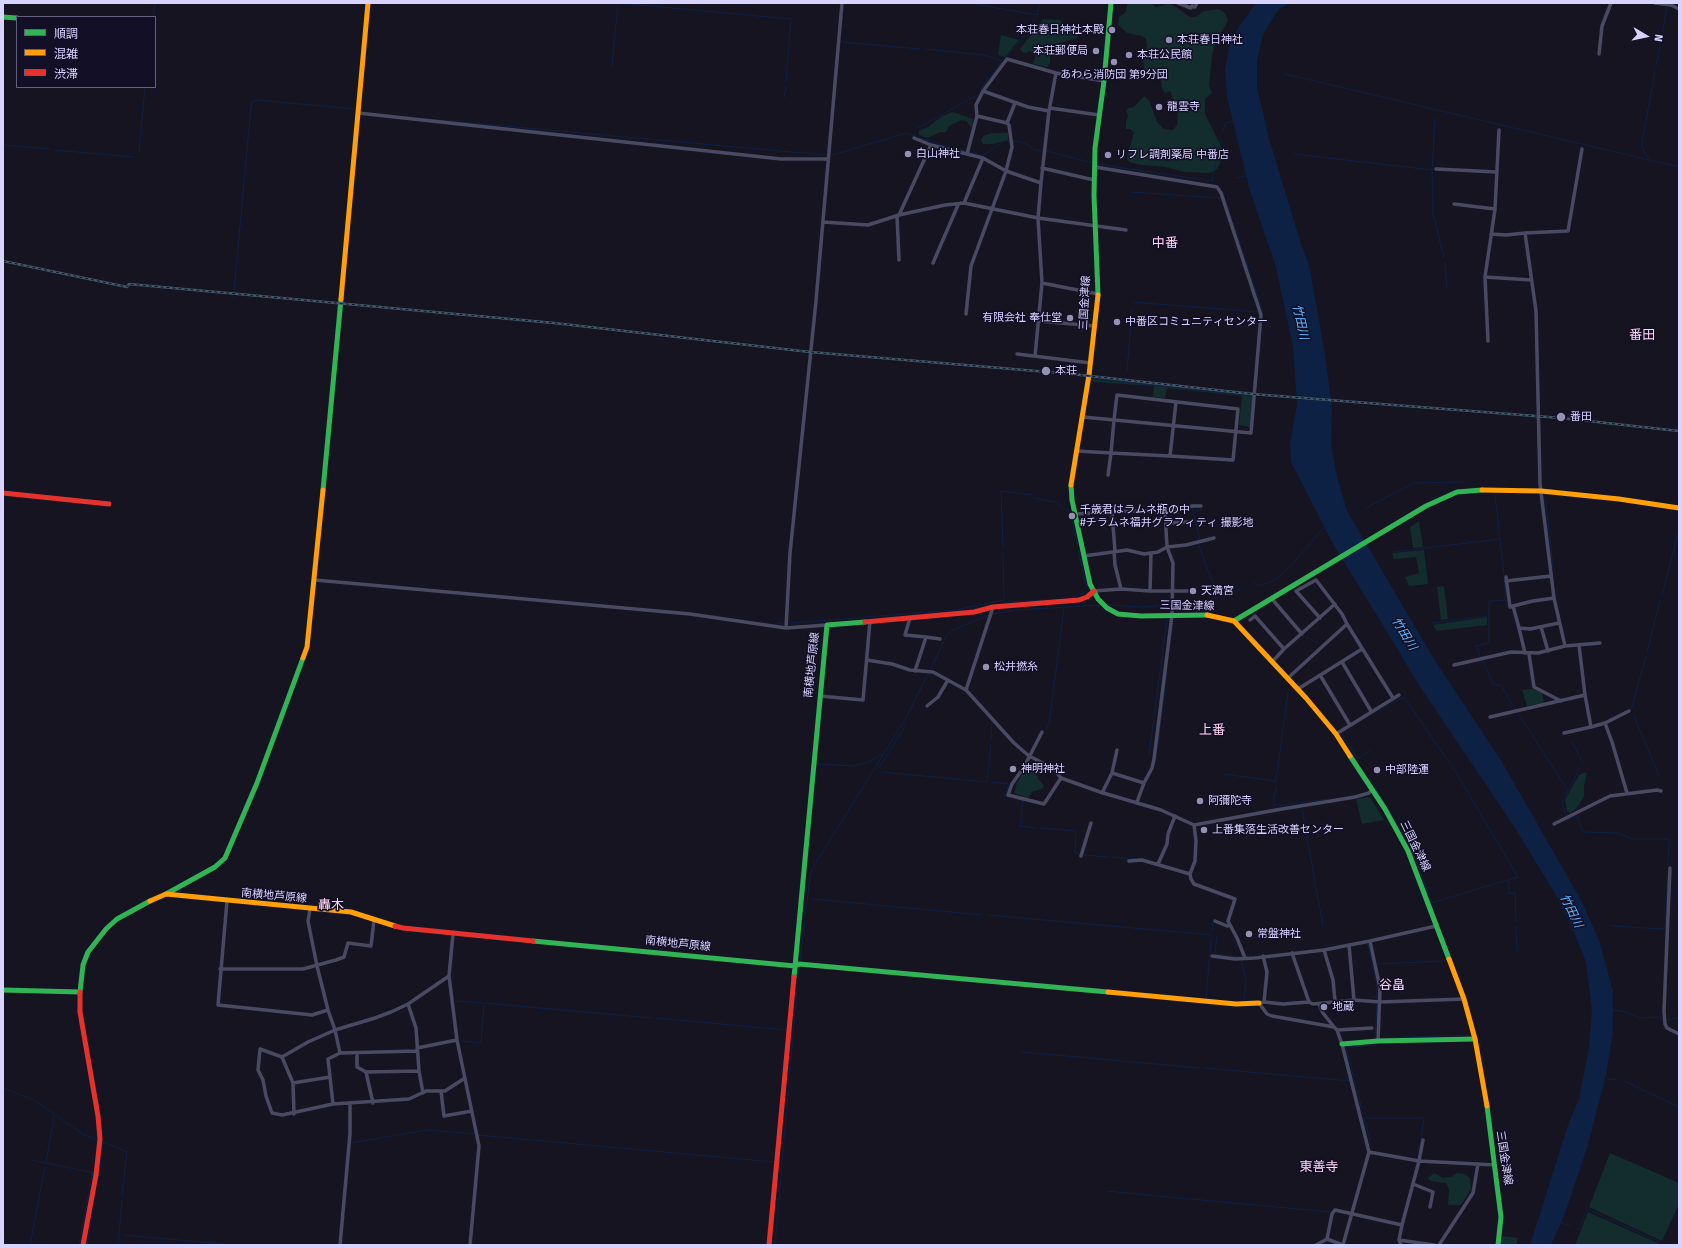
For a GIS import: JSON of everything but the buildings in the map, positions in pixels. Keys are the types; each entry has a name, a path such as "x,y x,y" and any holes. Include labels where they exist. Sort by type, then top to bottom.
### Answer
{"main road":[{"path":"83,1245 96,1175 100,1139 98,1116 80,1012 80,992 83,965 88,952 106,929 117,919 215,867 225,858 235,837 307,647 315,580 368,3"},
{"name":"三国金津線","path":"1112,3 1099,115 1094,180 1098,294 1091,363 1071,485 1075,514 1090,584 1098,599 1106,608 1118,614 1141,616 1211,615 1234,620 1298,689 1336,734 1372,789 1408,851 1464,999 1476,1039 1495,1165 1500,1217 1498,1245"},
{"path":"3,17 16,18"},
{"path":"1234,620 1272,599 1426,506 1457,492 1476,490 1541,492 1619,499 1679,508"},
{"path":"3,493 109,504"},
{"name":"南横地芦原線","path":"166,894 351,912 403,928 453,934 799,965 819,696 827,625 974,612 993,607 1078,600 1087,597 1094,591"},
{"path":"769,1245 799,965 1229,1003 1261,1002"},
{"path":"3,990 80,992"},
{"path":"1342,1044 1378,1041 1476,1039"}],"street":[{"path":"786,628 790,553 816,301 842,3"},
{"path":"1178,3 1191,8 1192,6 1195,7 1197,3"},
{"path":"1599,54 1602,26 1611,3"},
{"path":"1655,3 1671,4 1679,9"},
{"path":"968,152 977,116 976,105 983,91 1007,60 1056,73 1104,81"},
{"path":"1035,356 1042,283 1038,218 1043,156 1056,73"},
{"path":"983,91 1028,107 1099,115"},
{"path":"966,314 971,266 1006,171 1012,147 1009,125 1007,123 1015,103"},
{"path":"358,113 781,159 828,159"},
{"path":"977,116 1007,123"},
{"path":"1488,341 1485,277 1495,209 1499,130"},
{"path":"914,138 931,145 968,152 983,158 1006,171 1041,183"},
{"path":"899,260 898,216 931,145"},
{"path":"1492,234 1506,236 1525,233 1568,231 1582,149"},
{"path":"964,203 983,158"},
{"path":"1083,417 1250,433 1261,315 1221,193 1217,187 1095,164"},
{"path":"1042,168 1094,180"},
{"path":"1436,169 1497,172"},
{"path":"822,222 868,226 898,216 945,205 958,205 964,203 1038,218 1095,227 1126,230"},
{"path":"1454,204 1495,209"},
{"path":"933,263 958,205"},
{"path":"1525,233 1536,311 1541,492 1554,598 1565,646"},
{"path":"1485,277 1532,280"},
{"path":"1042,283 1098,294"},
{"path":"1038,320 1095,326"},
{"path":"1017,354 1091,363"},
{"path":"1077,451 1111,454 1233,460 1238,409 1117,395 1111,454 1108,475"},
{"path":"1170,456 1176,402"},
{"path":"1075,514 1165,511 1201,506"},
{"path":"1137,802 1144,783 1152,768 1154,759 1172,615 1173,563 1167,547 1167,523 1165,511"},
{"path":"1112,512 1115,565 1121,589"},
{"path":"1167,523 1186,522"},
{"path":"1084,556 1127,550 1144,554 1158,552 1167,547 1186,545 1214,538"},
{"path":"1150,553 1150,591"},
{"path":"1551,576 1506,579 1510,607 1533,601 1554,598"},
{"path":"315,580 690,614 786,628 827,625"},
{"path":"1320,618 1296,591 1316,580 1342,614 1392,698"},
{"path":"1094,591 1121,589 1188,591"},
{"path":"1272,599 1302,634"},
{"path":"1272,662 1284,649 1335,604"},
{"path":"1513,606 1527,654 1534,687 1561,701"},
{"path":"966,690 993,607"},
{"path":"1250,620 1255,616 1284,649"},
{"path":"910,618 905,635 940,639"},
{"path":"819,696 863,700 870,621"},
{"path":"1519,628 1530,629 1559,623"},
{"path":"1288,678 1347,624"},
{"path":"1540,627 1548,651"},
{"path":"915,670 926,637"},
{"path":"1454,665 1511,652 1527,654 1548,651 1565,646 1600,643"},
{"path":"1579,645 1585,696 1591,727"},
{"path":"1298,689 1362,649"},
{"path":"867,660 892,664 902,669 933,672 966,690 1014,743 1029,756 1053,768 1061,778 1102,793 1161,810 1194,825 1355,797 1369,793 1372,789"},
{"path":"1342,662 1371,711"},
{"path":"1320,675 1350,725"},
{"path":"927,706 938,697 948,680"},
{"path":"1336,734 1399,695"},
{"path":"1490,717 1585,696"},
{"path":"1564,733 1605,723 1629,711"},
{"path":"1605,723 1627,793"},
{"path":"1042,732 1024,767 1012,784 1008,795 1044,804 1061,778"},
{"path":"1102,793 1112,773 1117,750"},
{"path":"1112,773 1144,783"},
{"path":"1554,824 1610,796 1627,793 1661,791"},
{"path":"1158,864 1167,844 1168,834 1174,816"},
{"path":"1081,856 1091,823"},
{"path":"1194,825 1196,841 1195,861 1190,874 1191,879 1194,884 1235,898 1228,921 1238,938 1245,958"},
{"path":"1129,861 1142,860 1190,874"},
{"path":"1670,868 1664,1011 1665,1024 1667,1028 1679,1034"},
{"path":"227,901 218,1005 312,1015 328,1010"},
{"path":"310,909 308,922 316,966 335,1030 340,1053"},
{"path":"220,969 303,969 316,966 344,957 348,943 371,946 374,920"},
{"path":"1215,921 1230,926"},
{"path":"1212,956 1236,959 1324,950 1349,946 1436,926"},
{"path":"453,934 449,976 457,1040 479,1146 470,1245"},
{"path":"1370,941 1380,988 1378,1041"},
{"path":"1349,946 1354,1000"},
{"path":"1324,950 1333,980 1335,1001"},
{"path":"1292,954 1309,1002"},
{"path":"1263,956 1267,972 1261,1002 1267,1014 1334,1027"},
{"path":"282,1057 308,1042 335,1030 375,1018 408,1004 449,976"},
{"path":"1261,1002 1283,1004 1309,1002 1319,1004 1354,1000 1380,1002 1464,999"},
{"path":"408,1004 416,1028 419,1071 423,1093"},
{"path":"1316,1245 1327,1239 1343,1245 1369,1152 1342,1044 1337,1030 1322,1012 1319,1004"},
{"path":"1337,1030 1372,1028"},
{"path":"333,1104 328,1059 340,1053 357,1054 417,1049 457,1040"},
{"path":"294,1114 293,1083 282,1057 260,1049 258,1070 263,1080 266,1096 272,1113 282,1115 294,1114 333,1104 373,1103 409,1099 426,1091 445,1091 465,1078"},
{"path":"357,1054 357,1068 366,1072 419,1071"},
{"path":"366,1072 373,1103"},
{"path":"293,1083 330,1077"},
{"path":"441,1091 444,1116 472,1111"},
{"path":"340,1245 350,1134 350,1104"},
{"path":"1401,1245 1399,1240 1402,1225 1423,1140"},
{"path":"1369,1152 1419,1161 1495,1165"},
{"path":"1439,1245 1473,1193 1478,1164"},
{"path":"1413,1184 1433,1192 1430,1206"},
{"path":"1327,1239 1332,1214 1335,1210 1352,1212 1402,1225"},
{"path":"1399,1240 1434,1245"}],"green space":[{"path":"1128,3 1150,3 1156,7 1168,4 1173,5 1190,17 1195,17 1204,11 1219,9 1226,14 1228,21 1216,40 1212,56 1209,86 1212,93 1205,99 1205,114 1221,146 1222,159 1217,169 1210,173 1184,172 1166,167 1142,165 1129,162 1127,158 1134,132 1130,129 1126,129 1128,116 1126,111 1129,108 1134,107 1144,96 1149,100 1157,122 1164,129 1173,130 1177,125 1178,112 1170,91 1165,93 1162,88 1161,78 1157,74 1149,75 1144,70 1143,61 1147,45 1146,39 1142,36 1127,33 1118,25 1119,17 1125,13"},
{"path":"1043,19 1059,20 1068,27 1070,25 1076,26 1079,33 1077,38 1059,43 1050,53 1050,63 1047,67 1033,64 1035,54 1029,51 1026,53 1022,52 1020,49"},
{"path":"1001,35 1019,40 1005,57 998,55"},
{"path":"953,112 973,119 972,128 966,121 961,120 949,126 946,132 940,132 928,138 919,135 919,131 928,127 942,116"},
{"path":"992,133 1008,133 1008,140 993,144 983,144 981,141 983,136"},
{"path":"1093,378 1253,392 1250,427 1239,425 1242,396 1167,388 1165,398 1153,397 1154,386 1093,382"},
{"path":"1419,521 1423,547 1413,548 1410,527"},
{"path":"1424,550 1428,584 1409,586 1405,577 1419,573 1416,557 1394,559 1392,553"},
{"path":"1444,586 1448,619 1441,620 1437,587"},
{"path":"1487,617 1487,625 1437,631 1433,625"},
{"path":"1533,689 1542,693 1544,703 1527,706 1522,690"},
{"path":"1027,765 1035,767 1038,779 1044,787 1032,792 1028,798 1014,793 1017,783"},
{"path":"1585,772 1587,774 1584,785 1584,796 1577,808 1570,813 1567,811 1565,800 1579,775"},
{"path":"1370,797 1384,820 1362,824 1356,799"},
{"path":"1610,1153 1679,1183 1679,1204 1662,1241 1589,1207"},
{"path":"1434,1173 1443,1178 1451,1177 1457,1173 1464,1174 1470,1178 1471,1189 1461,1205 1448,1205 1449,1189 1446,1183 1431,1181 1428,1178"},
{"path":"1588,1212 1660,1244 1575,1245"},
{"path":"1502,1236 1518,1238 1516,1245 1500,1245"}],"water":[{"name":"竹田川","path":"1256,3 1289,3 1279,9 1263,34 1257,61 1257,88 1270,142 1301,244 1309,265 1325,354 1332,408 1331,445 1337,477 1347,511 1434,659 1502,762 1582,902 1600,943 1613,991 1613,1032 1606,1075 1588,1145 1564,1216 1551,1245 1530,1245 1569,1122 1579,1099 1589,1047 1592,1009 1586,962 1557,897 1515,828 1419,685 1333,544 1291,462 1290,444 1297,404 1293,347 1276,267 1250,191 1227,97 1225,69 1231,38"}],"waterway":[{"path":"153,16 155,3"},
{"path":"612,66 618,3 791,19 786,82"},
{"path":"969,3 1037,15 1040,3"},
{"path":"1656,66 1667,8"},
{"path":"1006,57 1022,39 1035,19"},
{"path":"842,42 920,49"},
{"path":"926,49 984,55 1002,61 981,89"},
{"path":"1651,159 1646,156 1642,143 1655,71"},
{"path":"1285,74 1679,167"},
{"path":"784,98 786,87"},
{"path":"139,152 145,88"},
{"path":"918,128 977,95"},
{"path":"234,292 251,106 253,101 257,100 355,109"},
{"path":"1435,118 1432,170 1433,214 1444,258"},
{"path":"427,119 824,155"},
{"path":"1222,133 1226,123 1234,121"},
{"path":"832,155 907,133 934,143 967,151"},
{"path":"1212,180 1221,139"},
{"path":"970,152 983,155 1004,141 1016,141 1026,144 1033,149 1042,151"},
{"path":"3,145 50,149"},
{"path":"55,150 133,157"},
{"path":"1046,151 1093,163"},
{"path":"1294,154 1432,170"},
{"path":"1096,164 1213,181"},
{"path":"1237,178 1246,176"},
{"path":"1131,192 1220,198"},
{"path":"1223,193 1262,309 1262,314"},
{"path":"1445,262 1447,287"},
{"path":"1133,302 1258,312"},
{"path":"1127,372 1132,308"},
{"path":"1093,379 1252,396"},
{"path":"1366,508 1414,483 1463,482"},
{"path":"1003,547 1001,491 1033,495"},
{"path":"1495,495 1504,574"},
{"path":"1545,497 1553,567"},
{"path":"1034,498 1055,502 1068,512"},
{"path":"1192,508 1200,539"},
{"path":"1193,513 1202,509"},
{"path":"1071,515 1078,546"},
{"path":"1254,582 1260,586 1275,580 1289,568 1324,527"},
{"path":"1662,596 1679,530"},
{"path":"1393,552 1500,539"},
{"path":"1198,544 1213,583"},
{"path":"1078,550 1087,588"},
{"path":"790,623 955,610 1004,600 1003,553"},
{"path":"1480,656 1476,646 1489,643 1489,601 1506,600 1504,581"},
{"path":"1174,605 1204,603 1241,588"},
{"path":"1070,598 1086,592"},
{"path":"1008,602 1067,599"},
{"path":"1647,652 1660,601"},
{"path":"992,614 1016,610 1101,605"},
{"path":"1108,605 1141,607 1170,605"},
{"path":"1046,730 1049,724 1064,608"},
{"path":"930,671 946,636 953,630 989,615"},
{"path":"1433,623 1488,616"},
{"path":"1149,755 1167,619"},
{"path":"778,623 783,623"},
{"path":"829,630 835,627"},
{"path":"1631,710 1646,656"},
{"path":"1482,660 1494,685 1501,685 1515,709"},
{"path":"1158,744 1167,672"},
{"path":"800,962 812,869 906,718 928,674"},
{"path":"1223,774 1276,781 1288,692"},
{"path":"1378,711 1404,697 1457,774 1518,877 1431,903"},
{"path":"1370,751 1358,758 1341,733 1373,713"},
{"path":"1518,713 1568,791 1562,803 1566,815"},
{"path":"1634,716 1659,776"},
{"path":"991,739 992,723"},
{"path":"879,768 904,728"},
{"path":"1572,742 1583,763"},
{"path":"882,772 987,782 991,744"},
{"path":"816,764 854,766 869,762 882,754"},
{"path":"1569,790 1580,767"},
{"path":"992,782 1009,784 1005,796 1008,797"},
{"path":"1276,787 1273,805 1328,799"},
{"path":"1376,788 1386,806"},
{"path":"1011,797 1023,801 1020,826 1036,828"},
{"path":"1302,809 1323,926"},
{"path":"1389,810 1413,853 1431,900"},
{"path":"1567,820 1577,816 1583,832 1618,833 1632,839 1669,839 1668,865"},
{"path":"1041,828 1076,831 1075,853 1079,853"},
{"path":"1084,855 1109,857"},
{"path":"1112,857 1136,859"},
{"path":"1612,926 1665,929 1668,871"},
{"path":"1509,881 1509,893 1515,893 1516,922"},
{"path":"813,899 982,915"},
{"path":"988,915 1212,935"},
{"path":"1212,932 1213,922"},
{"path":"1516,926 1517,952"},
{"path":"1217,935 1215,954 1240,957"},
{"path":"1206,999 1211,939"},
{"path":"1368,944 1377,985 1377,999"},
{"path":"1241,959 1246,980 1244,1000"},
{"path":"1377,964 1443,961"},
{"path":"775,1245 799,967"},
{"path":"455,1001 484,1003 481,1043 462,1041"},
{"path":"484,1003 652,1018"},
{"path":"1377,1004 1375,1038 1377,1038"},
{"path":"1613,1010 1626,1012 1639,1018 1660,1017 1662,1020"},
{"path":"1667,1020 1679,1017"},
{"path":"656,1018 786,1030"},
{"path":"1380,1038 1468,1035"},
{"path":"1363,1114 1346,1047 1376,1045"},
{"path":"1022,1052 1200,1068"},
{"path":"1204,1068 1350,1081"},
{"path":"1607,1079 1616,1080"},
{"path":"1626,1082 1679,1107"},
{"path":"3,1088 34,1100 84,1135 96,1139"},
{"path":"46,1162 54,1116"},
{"path":"1371,1145 1364,1118 1424,1118 1418,1159"},
{"path":"351,1143 427,1130 474,1134"},
{"path":"478,1135 774,1162"},
{"path":"97,1188 103,1142 127,1152 122,1195"},
{"path":"31,1160 95,1173"},
{"path":"30,1245 45,1167"},
{"path":"79,1245 93,1172"},
{"path":"1107,1191 1188,1199"},
{"path":"87,1245 96,1192"},
{"path":"1191,1199 1330,1212"},
{"path":"118,1245 122,1200"},
{"path":"1576,1229 1579,1230 1587,1209 1660,1242"},
{"path":"1561,1223 1570,1226"},
{"path":"123,1235 235,1245"}],"railway":[{"path":"3,261 127,287 129,284 554,323 810,352 1072,374 1252,394 1561,418 1679,431"}],"traffic: fast":[{"path":"1098,295 1094,195 1095,148 1104,81 1111,3"},
{"path":"3,17 16,18"},
{"path":"323,490 341,299"},
{"path":"1071,485 1072,500 1090,584 1098,599 1107,608 1118,614 1141,616 1207,615"},
{"path":"1234,621 1426,506 1457,492 1482,490"},
{"path":"794,977 827,625 865,622"},
{"path":"166,894 215,867 225,858 257,783 303,658"},
{"path":"1350,756 1385,809 1408,851 1449,959"},
{"path":"3,990 80,992 83,965 88,952 106,929 117,919 150,901"},
{"path":"533,941 795,966"},
{"path":"795,966 799,964 1108,992"},
{"path":"1342,1044 1378,1041 1475,1039"},
{"path":"1487,1106 1501,1217 1498,1245"}],"traffic: slow":[{"path":"341,299 368,3"},
{"path":"1071,485 1089,375 1098,295"},
{"path":"303,658 307,647 323,490"},
{"path":"1482,490 1541,491 1619,499 1679,508"},
{"path":"1207,615 1234,621 1306,698 1336,734 1350,756"},
{"path":"150,901 166,894 351,912 395,926"},
{"path":"1449,959 1464,999 1475,1039 1487,1106"},
{"path":"1108,992 1236,1004 1259,1003"}],"traffic: jam":[{"path":"3,493 109,504"},
{"path":"865,622 974,612 993,607 1079,600 1087,597 1094,591"},
{"path":"395,926 533,941"},
{"path":"769,1245 794,977"},
{"path":"80,992 80,1012 98,1116 100,1139 96,1175 83,1245"}],"place":[{"name":"本荘春日神社本殿","path":"1112,30"},
{"name":"本荘春日神社","path":"1169,40"},
{"name":"本荘郵便局","path":"1096,51"},
{"name":"本荘公民館","path":"1129,55"},
{"name":"あわら消防団 第9分団","path":"1114,62"},
{"name":"龍雲寺","path":"1159,107"},
{"name":"白山神社","path":"908,154"},
{"name":"リフレ調剤薬局 中番店","path":"1108,155"},
{"name":"有限会社 奉仕堂","path":"1070,318"},
{"name":"中番区コミュニティセンター","path":"1117,322"},
{"name":"本荘","path":"1046,371"},
{"name":"番田","path":"1561,417"},
{"name":"千歳君はラムネ瓶の中 #チラムネ福井グラフィティ 撮影地","path":"1072,516"},
{"name":"天満宮","path":"1193,591"},
{"name":"松井撚糸","path":"986,667"},
{"name":"神明神社","path":"1013,769"},
{"name":"中部陸運","path":"1377,770"},
{"name":"阿彌陀寺","path":"1200,801"},
{"name":"上番集落生活改善センター","path":"1204,830"},
{"name":"常盤神社","path":"1249,934"},
{"name":"地蔵","path":"1324,1007"}],"district":[{"name":"中番","path":"1165,243"},
{"name":"番田","path":"1642,335"},
{"name":"上番","path":"1212,730"},
{"name":"轟木","path":"331,905"},
{"name":"谷畠","path":"1392,985"},
{"name":"東善寺","path":"1319,1167"}]}
